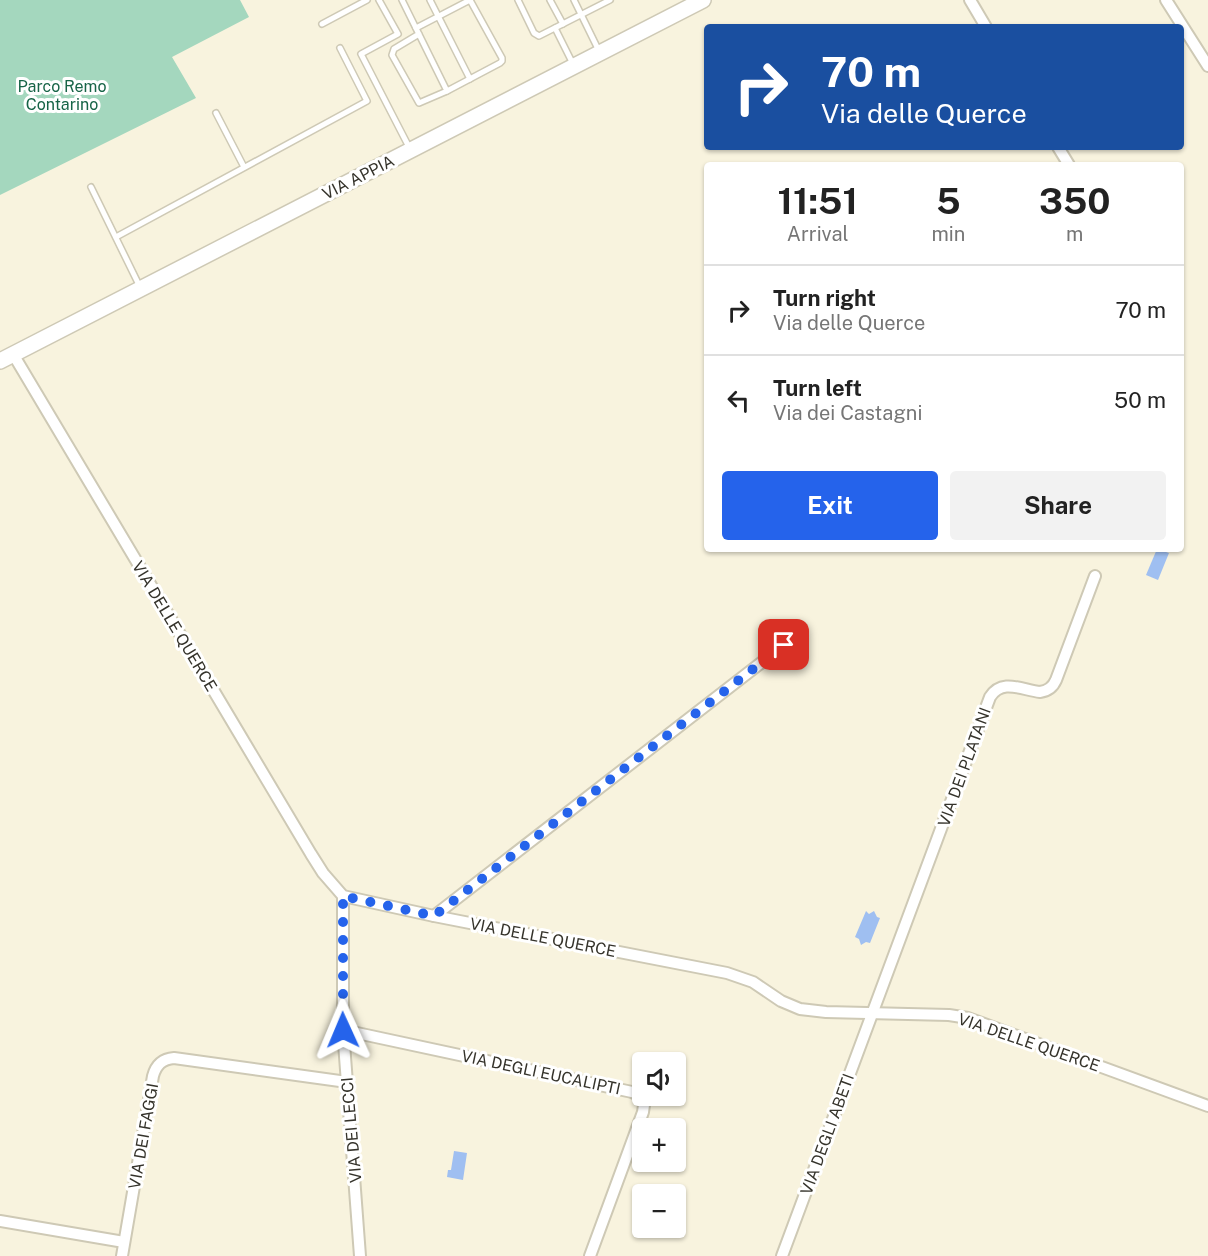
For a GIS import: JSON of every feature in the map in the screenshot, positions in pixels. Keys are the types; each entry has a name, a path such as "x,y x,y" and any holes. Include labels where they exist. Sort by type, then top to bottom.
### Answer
{"street":[{"path":"970,0 984,24"},
{"path":"1166,0 1181,24"},
{"name":"VIA APPIA","path":"7,357 600,53 694,2"},
{"path":"1184,28 1208,66"},
{"name":"VIA DELLE QUERCE","path":"7,357 311,854 323,873 343,896 727,973 753,982 781,1001 800,1010 949,1015 968,1018 1208,1106"},
{"name":"VIA DEI PLATANI","path":"873,1012 990,697 997,688 1005,686 1040,692 1045,692 1052,687 1095,576"},
{"path":"434,916 784,645"},
{"name":"VIA DEI LECCI","path":"343,896 343,1030 360,1256"},
{"name":"VIA DEGLI ABETI","path":"782,1256 873,1012"},
{"name":"VIA DEGLI EUCALIPTI","path":"343,1030 632,1092 641,1096 644,1105 643,1112 590,1256"},
{"name":"VIA DEI FAGGI","path":"122,1256 153,1076 156,1068 162,1062 170,1058 347,1082"},
{"path":"0,1221 124,1242"}],"lane":[{"path":"321,24 367,0"},
{"path":"379,0 398,33 361,54 411,150"},
{"path":"402,0 447,91"},
{"path":"430,0 470,79"},
{"path":"470,0 502,61 447,91 419,103 392,55 393,49 438,17 470,0"},
{"path":"518,0 536,35 539,36 610,0"},
{"path":"550,0 563,24"},
{"path":"574,0 600,53"},
{"path":"555,27 574,66"},
{"path":"116,237 367,101 340,48"},
{"path":"216,113 244,167"},
{"path":"91,187 141,289"}],"green space":[{"name":"Parco Remo Contarino","path":"0,0 240,0 249,17 172,57 196,98 0,195"}],"water":[{"path":"1156,552 1169,553 1158,580 1146,575"},
{"path":"866,911 869,914 874,911 880,918 870,943 866,942 861,945 859,939 855,937"},
{"path":"454,1151 467,1153 463,1180 447,1177 448,1170 451,1170"}],"route":[{"path":"343,1030 343,896 434,916 784,645"}]}
